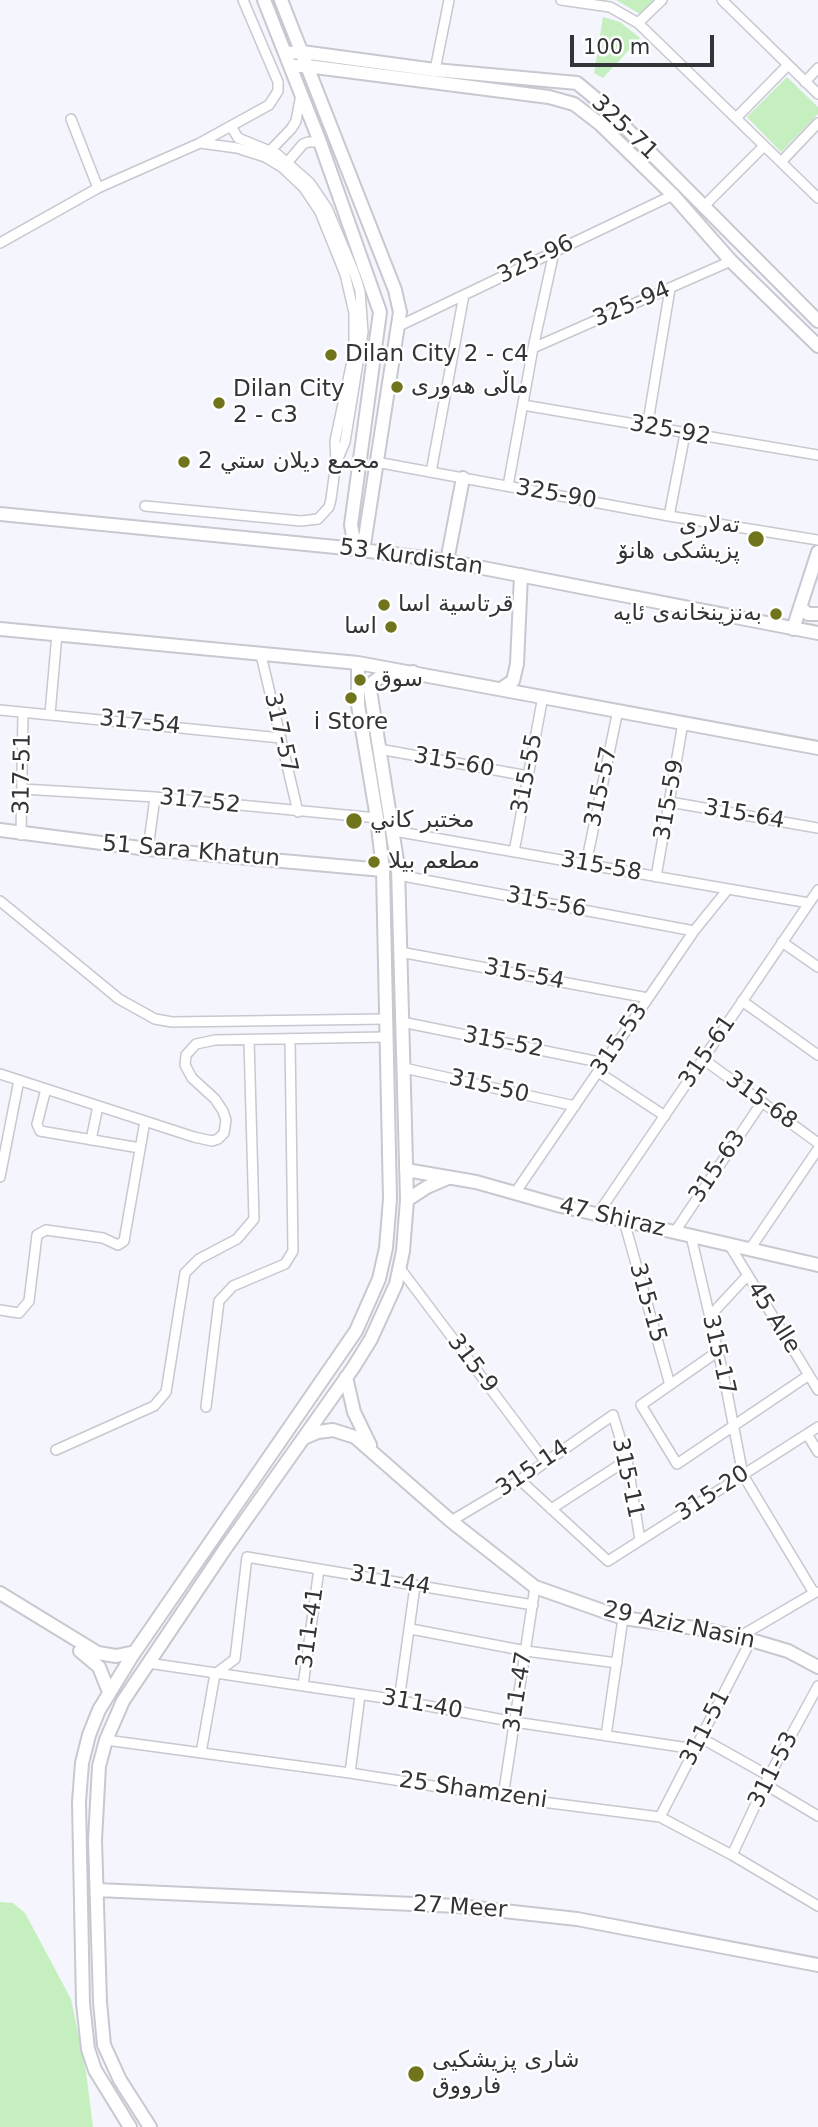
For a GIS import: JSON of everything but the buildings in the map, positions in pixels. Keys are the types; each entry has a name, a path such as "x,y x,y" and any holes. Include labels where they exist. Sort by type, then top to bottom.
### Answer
{"main road":[{"path":"264,0 320,142 380,312 351,525 353,536 363,551"},
{"path":"281,0 395,290 400,312 363,551"},
{"name":"325-71","path":"288,59 302,52 435,70 577,83 601,103 818,321"},
{"name":"325-71","path":"288,59 307,66 549,97 573,104 600,124 673,195 731,261 818,346"},
{"path":"447,562 463,478"},
{"name":"53 Kurdistan","path":"0,514 447,562 815,633"},
{"path":"793,629 818,552"},
{"path":"501,689 513,681 517,664 521,575"},
{"path":"800,607 808,614 818,615 815,633"},
{"path":"0,629 358,663 818,748"},
{"path":"130,2127 95,2070 88,2049 83,2003 79,1786 89,1735 109,1692 135,1652 356,1331 379,1279 388,1226 390,1199 383,870 358,705 358,663"},
{"path":"150,2127 120,2080 104,2045 97,1890 96,1805 99,1766 106,1740 123,1701 225,1549 346,1377 376,1329 396,1284 407,1200 398,875 394,831 370,687 376,678 413,672"},
{"path":"358,705 365,702 372,705"},
{"name":"51 Sara Khatun","path":"0,830 22,835 148,849 383,870"},
{"path":"388,1114 405,1114"},
{"name":"47 Shiraz","path":"406,1170 449,1177 597,1215 818,1265"},
{"path":"407,1200 449,1177"},
{"name":"29 Aziz Nasin","path":"346,1377 358,1423 377,1454"},
{"name":"29 Aziz Nasin","path":"302,1440 318,1432 341,1432 355,1437 451,1521 535,1587 623,1618 702,1629 789,1651 818,1667"},
{"path":"211,1539 225,1549"},
{"path":"0,1593 98,1653 116,1656 135,1652"},
{"path":"0,1600 93,1660 102,1671 109,1692"},
{"path":"96,1805 88,1852 88,1901 91,1996 97,2049 126,2109 138,2127"},
{"name":"27 Meer","path":"97,1890 458,1906 577,1919 818,1965"}],"street":[{"path":"0,243 98,188 200,143 270,105 278,91 278,82 243,0"},
{"path":"435,70 449,0"},
{"path":"561,0 610,7 638,23 818,198"},
{"path":"638,23 662,0"},
{"path":"722,0 818,94"},
{"path":"736,118 788,65"},
{"path":"805,82 818,68"},
{"path":"268,153 296,121 301,92"},
{"path":"71,119 98,188"},
{"path":"781,162 818,123"},
{"path":"145,506 309,522 324,514 329,507 336,462 335,441 354,352 354,313 345,274 323,210 286,165 243,141 231,127"},
{"path":"286,165 303,145 320,142"},
{"path":"200,143 268,153"},
{"path":"703,207 764,146"},
{"name":"325-96","path":"399,326 673,195"},
{"path":"508,486 554,252"},
{"name":"325-94","path":"533,348 731,261"},
{"path":"647,428 670,289"},
{"path":"430,472 464,295"},
{"name":"325-92","path":"523,405 818,455"},
{"path":"669,516 685,434"},
{"name":"325-90","path":"376,462 669,516 818,540"},
{"path":"50,714 57,634"},
{"name":"317-57","path":"261,655 298,811"},
{"name":"315-55","path":"514,852 543,696"},
{"name":"317-54","path":"0,710 281,737"},
{"name":"315-57","path":"586,864 618,710"},
{"name":"317-51","path":"22,835 23,713"},
{"name":"315-59","path":"656,877 683,723"},
{"name":"315-60","path":"379,749 528,776"},
{"name":"317-52","path":"23,789 155,797 377,818"},
{"path":"148,849 155,797"},
{"name":"315-64","path":"670,802 818,828"},
{"name":"315-58","path":"394,831 809,903"},
{"name":"315-56","path":"398,875 694,931"},
{"name":"315-53","path":"516,1193 694,931 728,889"},
{"name":"315-61","path":"597,1215 818,890"},
{"path":"0,901 119,999 155,1019 172,1022 386,1018"},
{"path":"782,942 818,967"},
{"name":"315-54","path":"400,952 648,998"},
{"path":"743,1001 818,1055"},
{"name":"315-52","path":"402,1022 601,1067"},
{"path":"0,1074 205,1140 218,1139 226,1129 226,1116 215,1099 188,1072 185,1065 186,1055 192,1047 201,1042 386,1037"},
{"path":"206,1407 219,1301 233,1286 285,1264 293,1251 290,1039"},
{"path":"56,1450 154,1406 166,1392 185,1273 199,1259 237,1240 254,1219 249,1040"},
{"name":"315-68","path":"703,1059 818,1143"},
{"path":"601,1067 665,1116"},
{"name":"315-50","path":"404,1068 575,1106"},
{"path":"0,1177 19,1080"},
{"path":"46,1089 37,1124 40,1131 140,1148"},
{"name":"315-63","path":"674,1233 762,1102"},
{"path":"91,1140 98,1106"},
{"path":"0,1310 19,1313 29,1301 37,1235 46,1230 103,1238 118,1245 124,1241 145,1121"},
{"path":"750,1249 818,1149"},
{"name":"315-15","path":"624,1221 670,1385"},
{"name":"315-17","path":"691,1236 743,1475 816,1592"},
{"name":"45 Alle","path":"730,1246 818,1390"},
{"name":"315-9","path":"399,1267 545,1461"},
{"path":"709,1317 747,1276"},
{"path":"717,1352 641,1405 677,1464 808,1376"},
{"name":"315-14","path":"451,1521 520,1480 613,1415"},
{"name":"315-11","path":"613,1415 627,1460 640,1540"},
{"name":"315-20","path":"551,1509 608,1561 818,1427"},
{"path":"807,1434 818,1452"},
{"path":"520,1480 551,1509 627,1460"},
{"name":"311-44","path":"215,1674 235,1659 247,1557 533,1605"},
{"name":"311-41","path":"303,1686 319,1569"},
{"path":"399,1701 415,1586"},
{"name":"311-47","path":"503,1797 535,1587"},
{"path":"745,1639 816,1592"},
{"path":"606,1735 623,1618"},
{"path":"411,1629 526,1651 617,1663"},
{"name":"311-51","path":"660,1817 701,1738 745,1639"},
{"name":"311-40","path":"148,1663 695,1749"},
{"path":"201,1753 215,1674"},
{"name":"311-53","path":"732,1855 767,1781 818,1686"},
{"path":"350,1773 360,1695"},
{"path":"701,1738 818,1816"},
{"name":"25 Shamzeni","path":"106,1740 660,1817 732,1855 818,1906"}],"green space":[{"path":"616,0 655,0 640,14"},
{"path":"603,17 620,22 640,38 603,78 594,73"},
{"path":"787,77 818,107 818,114 781,152 747,117"},
{"path":"0,1902 13,1903 25,1913 71,1999 86,2072 93,2127 0,2127"}],"place":[{"name":"Dilan City 2 - c4","path":"331,355"},
{"name":"ماڵی هەوری","path":"397,387"},
{"name":"Dilan City 2 - c3","path":"219,403"},
{"name":"مجمع ديلان ستي 2","path":"184,462"},
{"name":"تەلاری پزیشکی هانۆ","path":"756,539"},
{"name":"قرتاسیة اسا","path":"384,605"},
{"name":"بەنزینخانەی ئایە","path":"776,614"},
{"name":"اسا","path":"391,627"},
{"name":"سوق","path":"360,680"},
{"name":"i Store","path":"351,698"},
{"name":"مختبر كاني","path":"354,821"},
{"name":"مطعم بيلا","path":"374,862"},
{"name":"شاری پزیشکیی فارووق","path":"416,2074"}]}
